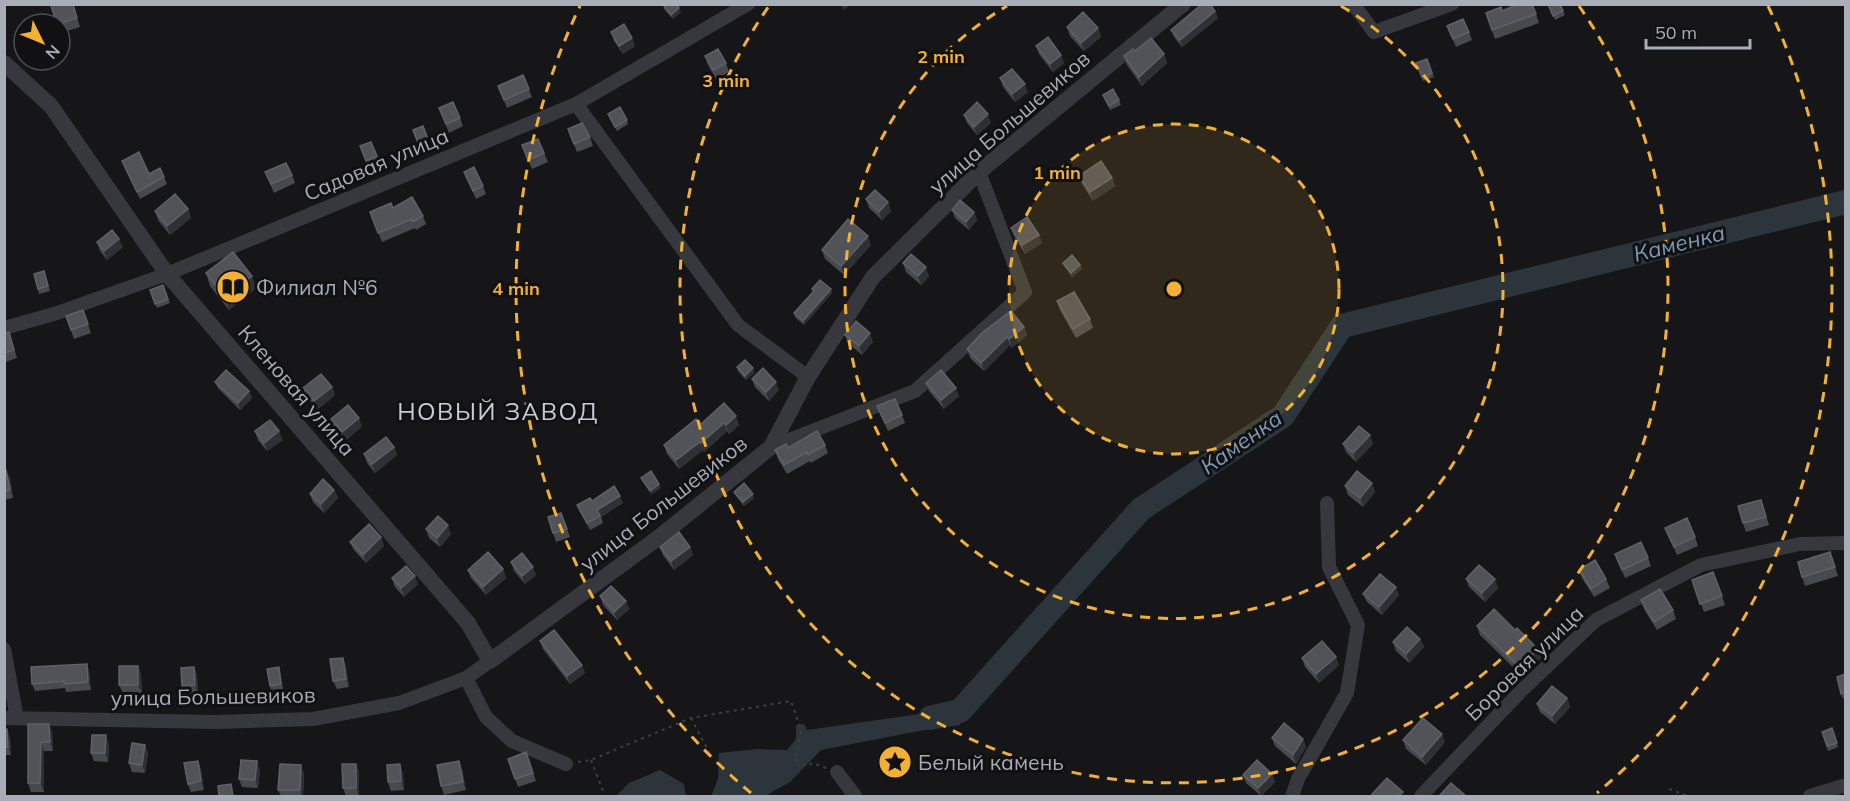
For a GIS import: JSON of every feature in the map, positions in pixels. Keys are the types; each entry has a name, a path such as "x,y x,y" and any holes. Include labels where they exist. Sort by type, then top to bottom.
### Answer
{"street":[{"name":"Садовая улица","path":"4,328 54,314 167,274 576,104 748,4"},
{"name":"улица Большевиков","path":"11,718 216,722 313,719 399,703 466,678 658,538 771,447 808,377 873,278 979,172 1183,4"},
{"path":"1353,4 1374,32 1452,4"},
{"name":"Кленовая улица","path":"4,63 51,106 167,274 468,623 490,661"},
{"path":"576,104 738,325 808,377"},
{"path":"771,447 915,391 1025,292 979,172"},
{"path":"1292,796 1298,779 1347,693 1358,625 1329,567 1327,502"},
{"name":"Боровая улица","path":"1421,796 1521,691 1596,620 1701,565 1800,544 1845,543"},
{"path":"4,650 11,718"},
{"path":"466,678 486,717 512,741 566,764"},
{"path":"837,772 855,796"},
{"path":"1810,796 1845,785"}],"path":[{"path":"566,764 591,760 691,718 792,701 801,730 795,759 806,766 813,764"},
{"path":"691,718 709,752"},
{"path":"591,760 604,796"},
{"path":"1670,789 1688,796"}],"shaded area":[{"path":"950,701 960,711 960,725 821,750 790,782 768,796 711,796 718,779 719,753 758,749 787,750 796,739 796,725 804,724 807,730 927,713"},
{"path":"660,770 684,784 686,796 616,796 629,783"}],"building":[{"path":"73,4 77,18 72,20 72,12 53,12 51,6"},
{"path":"663,4 676,4 679,8 671,15"},
{"path":"1202,4 1210,4 1215,11 1180,40 1171,30"},
{"path":"1518,4 1532,4 1536,14 1492,30 1486,13 1501,7 1502,11"},
{"path":"1548,4 1560,4 1563,11 1553,16"},
{"path":"1083,12 1098,28 1081,43 1067,27"},
{"path":"1463,19 1469,32 1453,39 1447,26"},
{"path":"624,24 632,38 619,46 611,32"},
{"path":"1048,37 1061,55 1050,64 1036,46"},
{"path":"1151,38 1164,54 1139,77 1124,56 1133,49 1135,51"},
{"path":"718,49 726,63 713,70 705,56"},
{"path":"1427,59 1432,73 1422,77 1416,63"},
{"path":"1012,69 1025,84 1012,94 1000,78"},
{"path":"523,75 529,89 504,100 498,86"},
{"path":"1113,89 1119,100 1109,106 1103,95"},
{"path":"453,102 460,118 446,124 439,108"},
{"path":"977,102 988,114 974,127 964,115"},
{"path":"620,107 627,120 615,127 608,114"},
{"path":"582,123 590,137 574,144 568,129"},
{"path":"423,126 428,139 418,143 413,130"},
{"path":"538,139 544,153 528,160 522,145"},
{"path":"371,142 377,156 366,161 360,146"},
{"path":"139,152 149,174 160,168 164,177 137,192 122,161"},
{"path":"1101,161 1112,178 1090,192 1079,176"},
{"path":"286,163 292,175 271,184 265,172"},
{"path":"474,167 483,186 473,191 464,172"},
{"path":"875,190 888,202 879,212 866,199"},
{"path":"175,194 188,209 167,226 155,211"},
{"path":"412,197 423,216 413,222 412,219 378,233 370,212 391,203 393,208"},
{"path":"960,200 974,212 966,222 952,210"},
{"path":"1027,217 1039,235 1022,245 1011,228"},
{"path":"848,219 868,236 841,266 822,250"},
{"path":"112,230 119,239 104,251 97,242"},
{"path":"233,252 252,276 225,297 206,273"},
{"path":"911,254 926,267 918,276 903,263"},
{"path":"1072,255 1080,265 1071,273 1063,263"},
{"path":"44,271 48,286 38,289 34,274"},
{"path":"820,280 831,289 803,321 794,313 814,291 812,289"},
{"path":"163,285 168,299 155,304 150,290"},
{"path":"1074,292 1090,319 1073,329 1057,301"},
{"path":"83,310 88,324 71,330 66,316"},
{"path":"1011,311 1024,327 1009,339 1007,337 981,363 967,349 983,332"},
{"path":"856,321 870,333 859,346 845,335"},
{"path":"9,332 14,350 4,353 4,333"},
{"path":"745,360 753,368 745,376 737,367"},
{"path":"763,368 776,382 766,392 752,379"},
{"path":"226,370 249,391 238,403 215,382"},
{"path":"941,370 956,388 941,400 926,383"},
{"path":"321,374 332,387 314,401 303,388"},
{"path":"895,399 902,415 885,423 877,406"},
{"path":"724,403 736,416 676,460 664,445 696,419 701,424"},
{"path":"348,405 359,418 342,432 331,419"},
{"path":"270,420 279,431 264,443 255,431"},
{"path":"1359,426 1370,435 1353,453 1343,444"},
{"path":"817,431 825,445 784,465 775,450 786,444 788,448"},
{"path":"386,437 394,447 372,464 364,454"},
{"path":"4,470 6,470 10,490 4,491"},
{"path":"651,471 659,484 650,491 641,478"},
{"path":"1357,471 1372,483 1360,498 1345,486"},
{"path":"323,479 334,490 321,504 310,494"},
{"path":"744,483 753,494 743,502 734,492"},
{"path":"614,486 620,496 597,510 600,516 587,523 577,505 590,498 592,501"},
{"path":"1761,500 1766,517 1743,523 1738,506"},
{"path":"561,513 567,529 553,533 548,517"},
{"path":"438,516 448,525 437,538 426,529"},
{"path":"1687,518 1695,537 1674,547 1665,528"},
{"path":"369,524 381,537 363,555 350,542"},
{"path":"679,532 690,547 671,561 660,547"},
{"path":"1641,542 1648,558 1622,570 1615,554"},
{"path":"488,552 503,569 483,587 468,570"},
{"path":"1830,552 1835,567 1802,577 1798,562"},
{"path":"522,553 533,567 522,576 511,562"},
{"path":"1595,560 1606,579 1591,589 1579,570"},
{"path":"1479,565 1495,579 1482,593 1466,579"},
{"path":"406,566 415,576 401,588 392,578"},
{"path":"1713,572 1722,596 1700,604 1692,580"},
{"path":"1380,574 1396,587 1379,607 1363,594"},
{"path":"611,586 626,601 614,612 600,596"},
{"path":"1660,589 1673,610 1654,622 1641,600"},
{"path":"1494,609 1538,649 1520,668 1477,626"},
{"path":"1407,627 1420,639 1406,654 1393,642"},
{"path":"554,630 582,665 567,676 540,641"},
{"path":"1322,641 1336,657 1316,674 1302,658"},
{"path":"343,658 346,679 333,681 330,659"},
{"path":"87,664 88,682 64,684 64,681 32,684 31,667"},
{"path":"119,666 138,666 138,685 119,685"},
{"path":"194,667 195,685 182,686 181,668"},
{"path":"279,667 281,684 270,686 267,669"},
{"path":"1845,674 1845,692 1841,694 1837,677"},
{"path":"1552,686 1567,698 1552,716 1537,704"},
{"path":"1423,718 1442,734 1422,757 1403,740"},
{"path":"1284,723 1303,739 1293,755 1272,738"},
{"path":"28,724 49,724 50,742 41,742 40,783 28,783"},
{"path":"1832,728 1837,743 1827,746 1822,732"},
{"path":"4,729 7,729 8,747 4,747"},
{"path":"92,735 106,735 105,753 91,753"},
{"path":"132,743 145,745 142,765 129,763"},
{"path":"526,752 533,773 515,779 508,759"},
{"path":"241,760 257,761 255,780 239,779"},
{"path":"1257,760 1272,774 1258,788 1243,775"},
{"path":"198,761 201,781 188,784 184,763"},
{"path":"459,761 463,782 441,786 437,765"},
{"path":"280,764 301,765 300,790 278,790"},
{"path":"342,764 356,764 356,788 343,788"},
{"path":"400,764 401,781 388,782 387,765"},
{"path":"1387,778 1403,792 1398,796 1372,794"},
{"path":"1451,783 1466,796 1439,796"},
{"path":"231,784 233,796 219,796 218,786"}],"waterway":[{"name":"Каменка","path":"930,718 960,711 1141,509 1283,416 1342,326 1846,202"}],"place":[{"name":"Филиал №6","path":"233,287"},
{"name":"Белый камень","path":"895,762"}],"district":[{"name":"НОВЫЙ ЗАВОД","path":"498,411"}]}
